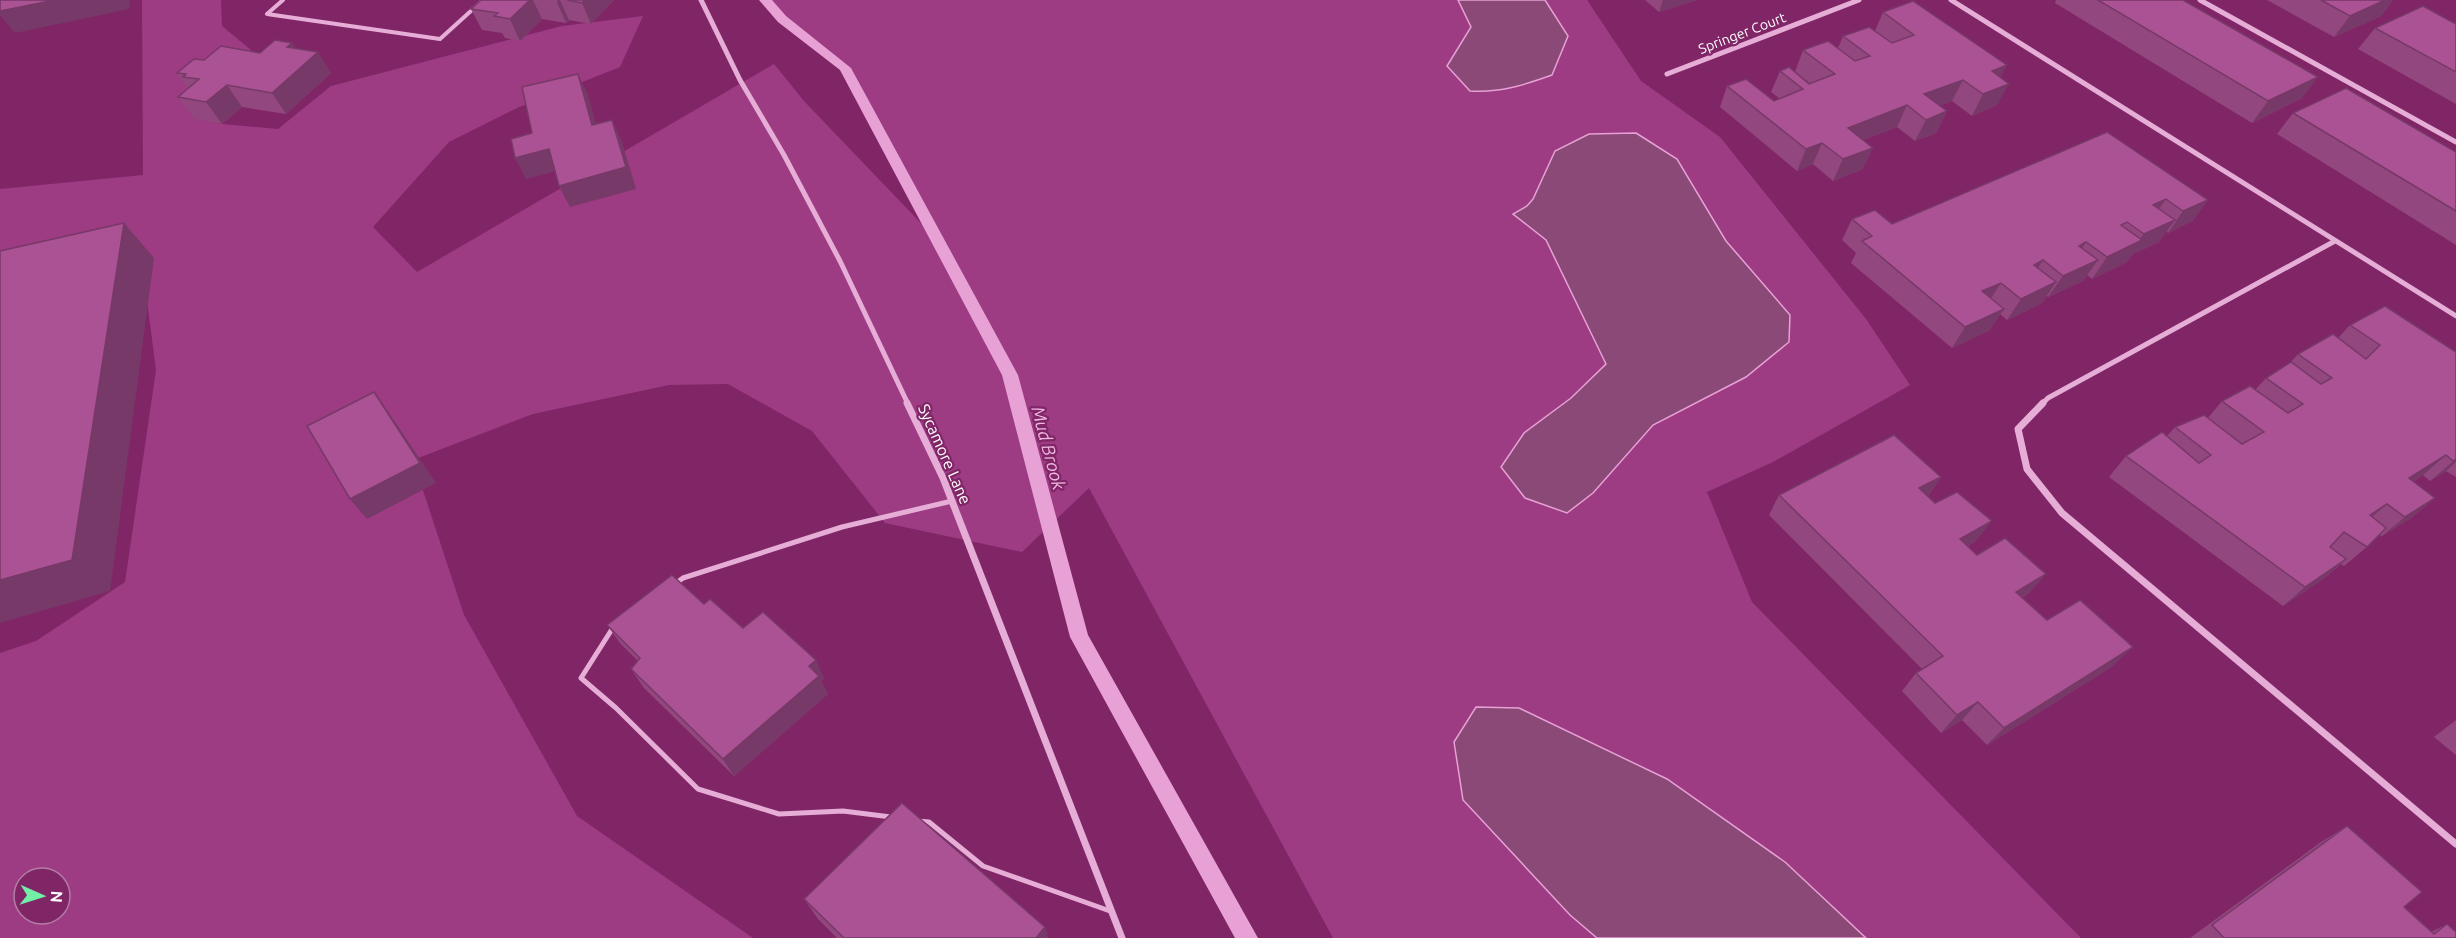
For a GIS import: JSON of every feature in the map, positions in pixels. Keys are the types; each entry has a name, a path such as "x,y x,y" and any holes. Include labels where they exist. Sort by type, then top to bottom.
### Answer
{"street":[{"name":"Sycamore Lane","path":"701,0 740,80 784,155 840,261 943,478 1122,938"},
{"name":"Springer Court","path":"1667,74 1859,0"},
{"path":"1951,0 2456,316"},
{"path":"2200,0 2456,142"},
{"path":"2335,241 2048,398 2018,429 2027,469 2062,513 2456,844"}],"lane":[{"path":"283,0 267,14 440,39 483,0"},
{"path":"666,591 683,578 842,527 952,501"},
{"path":"621,621 612,627 581,678 616,708 698,789 779,814 843,812 897,818"},
{"path":"907,819 929,822 983,866 1110,911"}],"shaded area":[{"path":"142,0 221,0 222,26 263,60 195,118 222,124 278,129 331,86 562,26 643,16 620,67 517,108 449,142 373,227 417,272 774,64 804,101 938,241 846,68 782,19 765,0 1587,0 1641,81 1720,137 1866,319 1910,385 1773,462 1707,492 1752,602 2081,938 1333,938 1089,488 1022,552 885,523 812,431 728,384 669,385 533,414 413,460 464,615 577,816 753,938 0,938 0,653 36,641 125,582 156,370 143,269 0,300 0,189 143,175"},
{"path":"1458,0 1545,0 1568,36 1552,75 1502,89 1470,91 1447,66 1471,27"},
{"path":"1636,133 1677,159 1726,241 1790,315 1789,342 1746,377 1653,425 1593,493 1567,513 1525,498 1501,467 1524,433 1571,398 1606,364 1546,240 1513,214 1527,206 1533,199 1555,151 1589,134"},
{"path":"1476,707 1519,708 1667,779 1785,862 1866,938 1597,938 1570,915 1463,800 1454,742"}],"building":[{"path":"0,0 55,0 0,11"},
{"path":"481,0 530,0 510,19 494,16 498,13 471,9"},
{"path":"567,0 584,0 582,3"},
{"path":"2098,0 2183,0 2318,77 2268,101"},
{"path":"2321,0 2385,0 2350,16"},
{"path":"1913,1 2007,65 1992,71 2009,84 1983,94 1963,80 1924,94 1947,111 1926,120 1907,105 1848,128 1873,148 1843,159 1822,143 1806,149 1727,86 1746,79 1774,101 1803,89 1780,71 1789,67 1809,84 1835,74 1803,50 1828,41 1855,61 1870,56 1843,36 1869,27 1892,43 1914,35 1883,12"},
{"path":"2423,6 2456,24 2456,72 2375,28"},
{"path":"275,40 292,43 287,47 318,52 272,93 227,85 206,102 178,97 199,79 183,77 186,74 177,73 194,59 204,60 221,46 260,53"},
{"path":"578,74 592,125 612,120 626,167 559,186 549,149 515,158 511,139 532,133 522,87"},
{"path":"2346,88 2456,152 2456,211 2293,113"},
{"path":"2107,132 2208,200 2183,211 2166,199 2153,205 2175,220 2144,234 2127,222 2121,225 2142,240 2107,257 2086,242 2079,246 2098,260 2063,276 2043,260 2034,265 2056,282 2021,299 2001,283 1982,291 2004,309 1965,327 1862,241 1872,236 1852,219 1875,210 1892,224"},
{"path":"124,223 72,560 0,580 0,251"},
{"path":"2385,306 2456,352 2456,459 2453,461 2446,455 2409,478 2435,498 2405,517 2387,504 2370,515 2386,528 2367,547 2344,532 2330,547 2346,559 2305,587 2126,456 2162,432 2199,463 2211,455 2175,427 2204,415 2242,444 2264,432 2222,401 2250,386 2288,413 2303,404 2266,378 2291,362 2321,384 2332,378 2298,354 2333,334 2366,359 2380,345 2350,325"},
{"path":"374,392 420,463 350,499 307,426"},
{"path":"1894,435 1941,477 1919,488 1935,503 1957,492 1992,521 1960,539 1977,555 2005,538 2046,574 2016,592 2047,620 2080,600 2133,647 2004,728 1978,702 1957,715 1916,673 1943,656 1779,495"},
{"path":"672,575 704,604 710,599 743,628 763,612 816,660 809,666 819,676 723,759 631,669 640,658 607,625"},
{"path":"902,803 1045,927 1036,938 844,938 804,899"},
{"path":"2347,826 2422,892 2404,907 2434,934 2447,924 2456,932 2456,938 2224,938 2212,925"}],"waterway":[{"name":"Mud Brook","path":"765,0 782,19 845,68 1010,375 1079,637 1247,938"}]}
